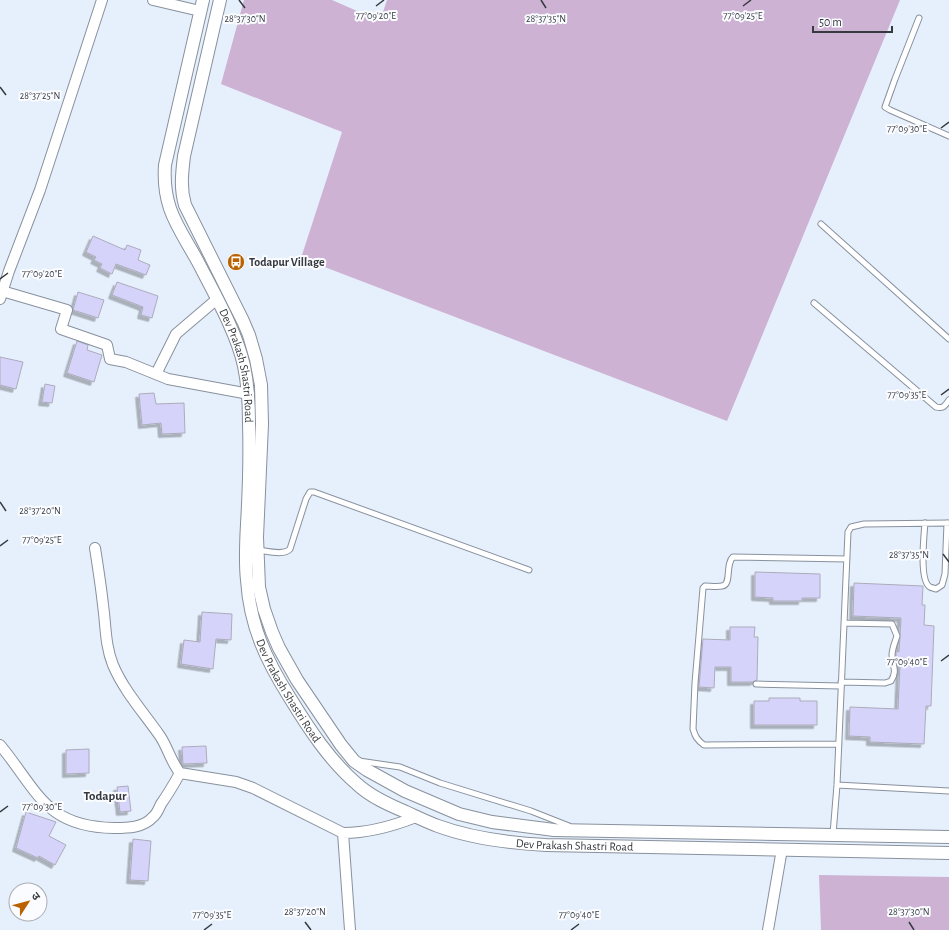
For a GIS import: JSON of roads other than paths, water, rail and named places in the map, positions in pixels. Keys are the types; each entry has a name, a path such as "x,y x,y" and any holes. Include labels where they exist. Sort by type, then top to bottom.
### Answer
{"street":[{"path":"102,0 40,190 1,295 67,310 61,329 107,345 110,359 126,362 168,379 249,394"},
{"path":"153,0 202,5 219,4"},
{"name":"Dev Prakash Shastri Road","path":"219,4 184,156 182,191 185,205 243,321 256,359 261,385 262,424 257,550 259,587 264,609 278,648 310,701 354,761 366,770 405,791 459,814 492,822 554,830 949,837"},
{"name":"Dev Prakash Shastri Road","path":"202,5 165,165 164,182 168,204 173,217 233,332 244,364 249,394 246,580 250,610 258,637 270,664 300,715 332,759 357,785 379,800 439,827 485,839 528,844 949,853"},
{"path":"156,374 176,334 217,299"},
{"path":"95,548 103,606 105,637 113,665 131,696 161,737 174,766 180,773 236,782 253,788 343,833 356,833 384,828 420,819 432,803"},
{"path":"0,745 47,806 66,819 98,828 132,828 144,824 154,817 180,773"},
{"path":"343,833 350,930"},
{"path":"768,930 782,849"}],"lane":[{"path":"919,18 894,79 885,107 949,136"},
{"path":"821,224 949,339"},
{"path":"814,303 936,407 940,408 944,406 949,400"},
{"path":"257,550 284,553 288,551 306,499 310,492 314,492 529,570"},
{"path":"833,835 837,785 848,532 851,527 864,524 925,523 948,523 945,574 942,585 936,589 927,584 924,571 925,523"},
{"path":"839,744 704,744 698,742 693,729 703,588 705,586 723,586 726,584 729,562 733,557 847,558"},
{"path":"756,684 841,684 885,683 891,681 894,676 895,668 892,654 898,636 892,624 844,623"},
{"path":"354,761 400,767 440,783 531,811 577,830"},
{"path":"837,785 949,791"}],"place":[{"name":"Todapur Village","path":"236,262"}],"district":[{"name":"Todapur","path":"105,795"}]}
